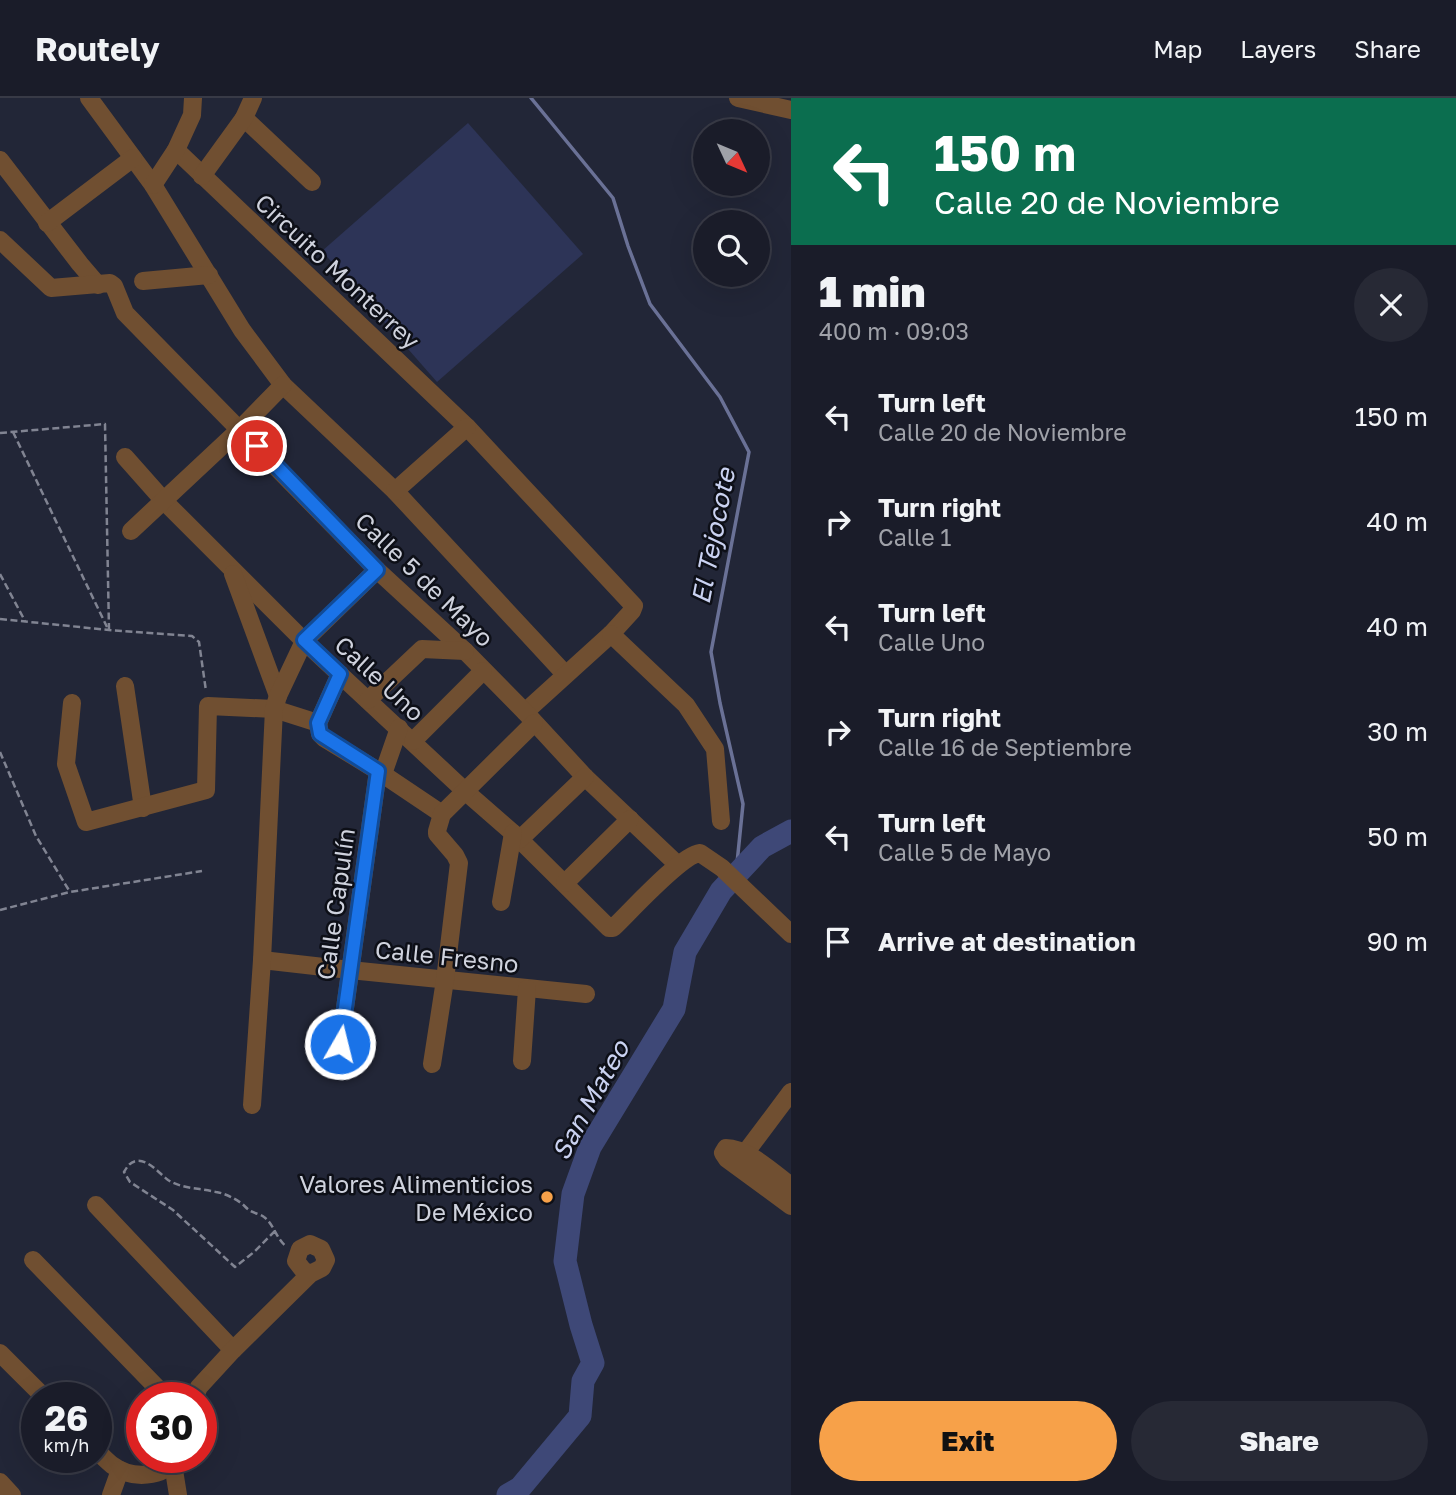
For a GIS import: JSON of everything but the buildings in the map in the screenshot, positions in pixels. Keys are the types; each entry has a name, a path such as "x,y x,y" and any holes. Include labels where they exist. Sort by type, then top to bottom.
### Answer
{"street":[{"path":"89,98 153,185 242,330 284,385 394,491 565,674"},
{"path":"153,185 176,150 192,115 193,98"},
{"path":"202,176 244,118 253,98"},
{"path":"738,98 791,110"},
{"path":"244,118 312,182"},
{"name":"Circuito Monterrey","path":"176,150 467,426 634,606 611,634 565,674 466,792 442,814"},
{"path":"47,223 133,158"},
{"name":"Calle 5 de Mayo","path":"0,160 47,223 104,284 114,286 125,313 377,570 465,651 585,777 678,865"},
{"path":"0,240 51,288 104,284"},
{"path":"144,281 209,275"},
{"path":"131,531 284,385"},
{"path":"394,491 467,426"},
{"name":"Calle Uno","path":"125,457 164,500 304,640 516,836 609,928 613,928 678,865"},
{"path":"230,567 276,702"},
{"path":"252,1105 276,702 304,640 377,570"},
{"path":"611,634 685,705 715,749 721,821"},
{"path":"368,701 422,649 465,651"},
{"path":"414,741 483,671"},
{"path":"340,674 318,723 320,734 442,814 437,834 459,863 432,1064"},
{"path":"125,686 143,808"},
{"path":"72,703 66,764 86,821 206,790 208,706 276,702 318,723"},
{"name":"Calle Capulín","path":"340,1044 380,772 399,728"},
{"path":"501,902 516,836 585,777"},
{"path":"565,883 630,819"},
{"path":"678,865 693,854 700,853 722,868 791,934"},
{"name":"Calle Fresno","path":"262,960 586,994"},
{"path":"522,1061 527,989"},
{"path":"741,1160 791,1092"},
{"path":"741,1160 791,1186"},
{"path":"741,1160 791,1206"},
{"path":"96,1205 233,1350"},
{"path":"204,1382 310,1274 322,1268 326,1260 321,1249 310,1244 300,1249 298,1255"},
{"path":"33,1260 151,1382"},
{"path":"0,1353 29,1382"},
{"path":"112,1465 126,1472"},
{"path":"111,1495 120,1470"},
{"path":"129,1473 147,1476 158,1473"},
{"path":"176,1473 178,1495"},
{"path":"0,1482 12,1495"}],"path":[{"path":"0,433 105,424 109,630"},
{"path":"13,432 109,630"},
{"path":"0,574 25,621"},
{"path":"0,619 192,636 199,642 208,706"},
{"path":"0,752 36,836 70,892"},
{"path":"0,910 70,892 202,871"},
{"path":"275,1231 235,1267 173,1210 130,1182 124,1171 129,1164 136,1161 145,1163 170,1181 218,1192 240,1202 250,1211 265,1217 275,1231 280,1242 298,1255"}],"shaded area":[{"path":"468,123 583,254 437,382 322,251"}],"waterway":[{"name":"El Tejocote","path":"531,98 613,198 650,304 720,397 749,452 711,652 743,804 736,873"},
{"name":"San Mateo","path":"508,1495 520,1488 580,1416 583,1381 593,1363 565,1261 573,1194 590,1147 674,1009 685,952 721,891 762,847 791,831"}],"place":[{"name":"Valores Alimenticios De México","path":"547,1197"}],"route":[{"path":"257,446 377,570 304,640 340,674 318,723 320,734 378,771 340,1044"}]}
